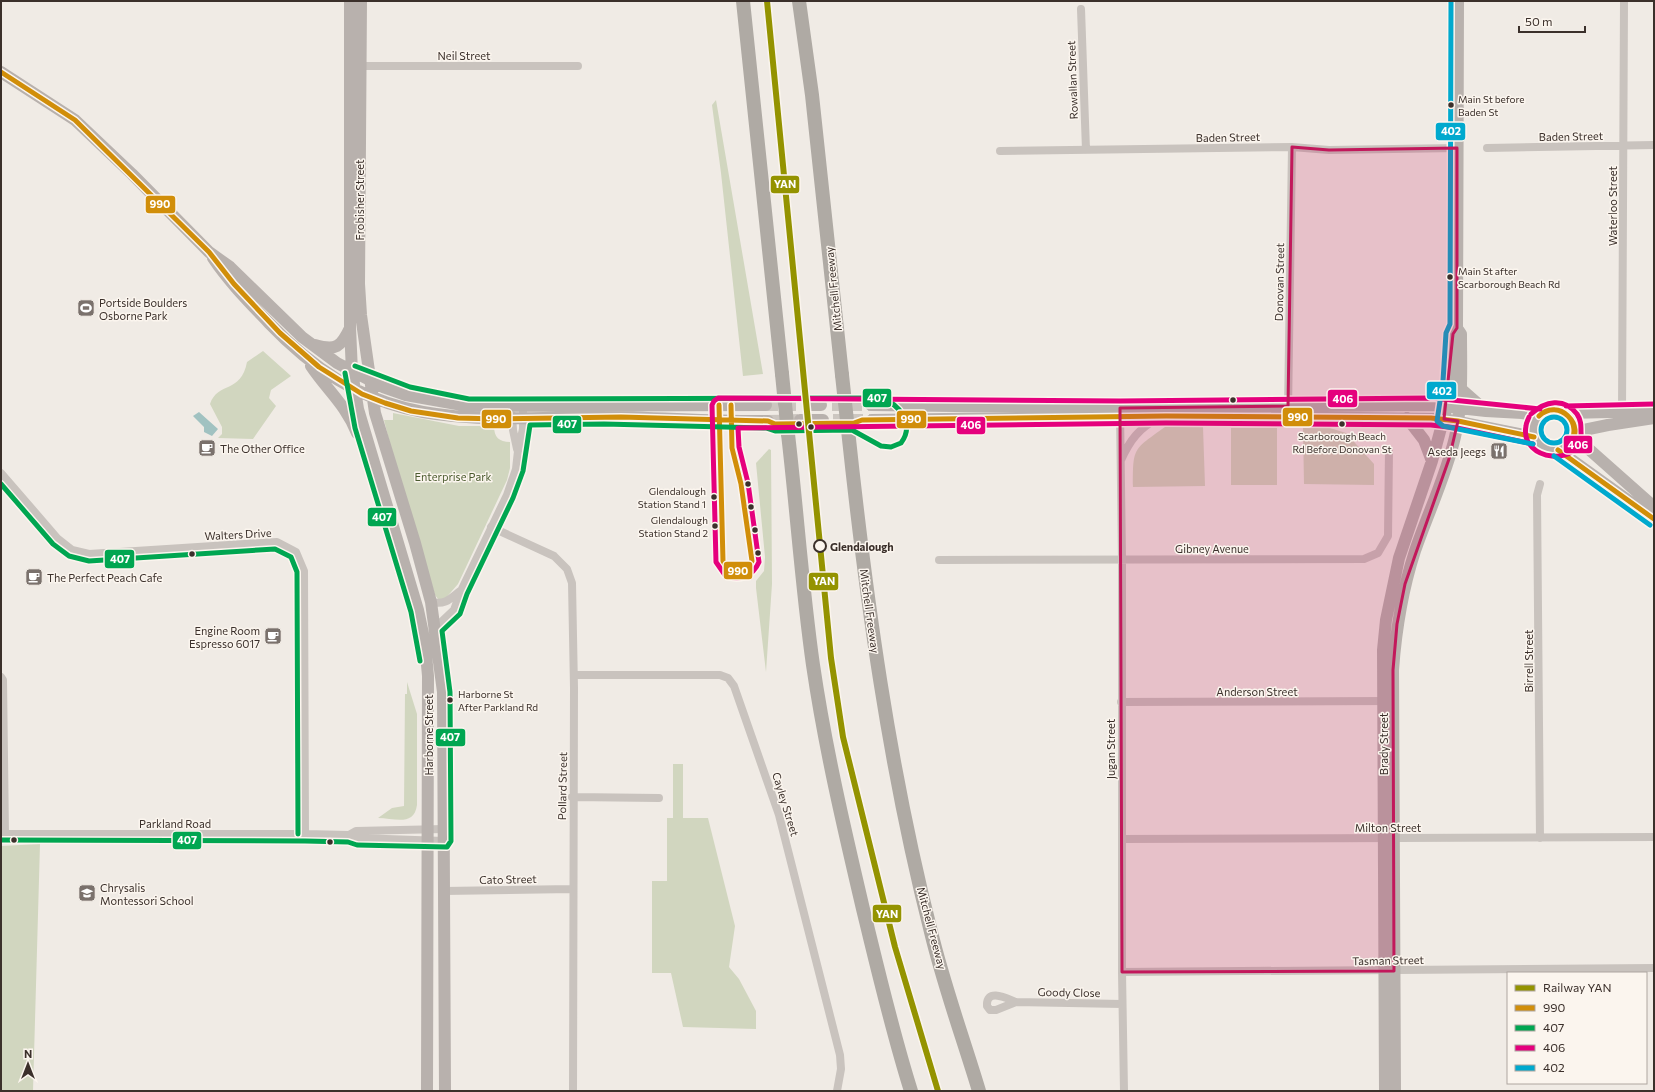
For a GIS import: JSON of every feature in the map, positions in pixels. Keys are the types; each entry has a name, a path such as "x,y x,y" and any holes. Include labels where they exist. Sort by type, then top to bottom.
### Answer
{"highway":[{"path":"743,1 813,666 838,803 898,1051 911,1091"},
{"name":"Mitchell Freeway","path":"800,1 812,94 850,450 875,650 904,808 931,933 979,1091"}],"main road":[{"name":"Frobisher Street","path":"350,1 355,66 359,284 372,398"},
{"name":"Frobisher Street","path":"354,390 350,327 355,66 361,1"},
{"path":"1457,328 1458,1"},
{"path":"1,72 75,120 132,174 209,252 230,267 311,344 352,372 406,395 440,402 518,412 604,417 768,421"},
{"path":"209,252 227,278 277,331 307,360 342,384 387,404 437,416 482,419 518,412 766,405"},
{"path":"311,344 325,348 337,347 343,342 350,327"},
{"name":"Brady Street","path":"1385,1091 1389,971 1389,838 1388,701 1384,650 1392,587 1399,558 1432,461 1447,406 1453,334 1457,328 1461,334 1461,389 1458,421 1449,460 1415,552 1402,597 1397,624 1393,670 1388,701"},
{"path":"307,360 320,379 337,397 351,419 359,439 368,448"},
{"path":"1461,389 1486,411"},
{"name":"Harborne Street","path":"354,390 368,448 418,610 425,643 428,676 427,1091"},
{"name":"Harborne Street","path":"372,398 381,434 415,543 431,602 443,692 445,1091"},
{"path":"870,405 1120,412 1288,412 1444,419 1458,421 1534,437 1544,448 1558,450 1654,519"},
{"path":"872,420 1120,412 1166,416 1447,406 1539,416"},
{"path":"1534,437 1534,426 1539,416 1544,412 1552,410 1566,413 1654,411"},
{"path":"1558,450 1568,445 1574,434 1573,421 1566,413"},
{"path":"1407,418 1424,440 1432,461"},
{"path":"1574,434 1608,425 1654,418"},
{"path":"1574,434 1654,507"},
{"path":"427,966 445,966"},
{"name":"Brady Street","path":"1389,971 1395,1091"}],"street":[{"name":"Waterloo Street","path":"1622,411 1624,1"},
{"name":"Rowallan Street","path":"1081,9 1086,150"},
{"name":"Neil Street","path":"355,66 578,66"},
{"name":"Baden Street","path":"1488,148 1654,145"},
{"name":"Baden Street","path":"1000,151 1292,147 1329,150 1457,148"},
{"name":"Donovan Street","path":"1288,412 1292,147"},
{"path":"435,628 454,610 461,591 512,482 524,429 518,412"},
{"name":"Jugan Street","path":"1120,412 1122,559 1122,1004 1124,1091"},
{"path":"1120,463 1130,442 1137,433 1150,423 1166,416"},
{"name":"Gibney Avenue","path":"939,560 1364,559 1378,553 1388,536 1389,450"},
{"name":"Walters Drive","path":"1,473 58,539 72,550 90,554 277,542 296,552 304,570 305,834"},
{"name":"Birrell Street","path":"1540,484 1537,495 1540,838"},
{"name":"Pollard Street","path":"492,526 554,556 567,569 572,583 574,675 572,797 573,1091"},
{"path":"431,602 441,604 461,591"},
{"name":"Cayley Street","path":"574,675 720,675 728,678 734,686 779,815 840,1055 841,1069 838,1091"},
{"path":"1,677 3,680 3,834"},
{"name":"Anderson Street","path":"1121,702 1388,701"},
{"path":"572,797 659,798"},
{"name":"Parkland Road","path":"3,834 305,834 349,835 357,838 427,835 444,829"},
{"name":"Parkland Road","path":"349,835 356,831 427,835 444,841"},
{"name":"Milton Street","path":"1122,840 1654,837"},
{"name":"Cato Street","path":"444,891 572,889"},
{"name":"Tasman Street","path":"1122,972 1654,968"},
{"name":"Goody Close","path":"1016,1002 1122,1004"}],"highlighted area":[{"path":"1292,147 1329,150 1457,148 1457,328 1453,334 1444,419 1458,421 1449,459 1405,584 1397,624 1393,670 1394,971 1122,972 1120,408 1288,406"}],"green space":[{"path":"716,100 763,374 743,376 721,173 712,105"},
{"path":"263,351 291,376 271,390 269,398 276,406 253,439 218,438 222,434 222,427 210,404 218,392 240,379 247,362"},
{"name":"Enterprise Park","path":"393,413 459,426 494,426 496,436 500,440 510,442 510,468 507,480 458,584 445,599 438,599 435,595 389,440 384,420 393,420"},
{"path":"1165,427 1203,427 1205,486 1133,487 1134,464 1137,451 1146,440"},
{"path":"1231,428 1277,428 1277,485 1231,485"},
{"path":"1303,428 1330,428 1346,433 1374,464 1374,485 1304,484"},
{"path":"769,449 771,450 772,584 766,672 756,588 756,581 764,571 765,557 756,463"},
{"path":"407,682 417,714 417,805 415,812 408,819 397,820 378,818 392,808 404,806 405,694 407,694"},
{"path":"673,764 683,764 683,818 708,818 735,926 729,967 739,979 756,1011 756,1029 683,1027 671,973 652,973 652,881 667,881 667,818 673,818"},
{"path":"40,844 33,1091 1,1091 1,846"}],"water":[{"path":"199,412 218,429 212,436 204,432 204,427 193,416"}],"tunnel":[{"path":"766,405 798,405"},
{"path":"832,405 871,405"},
{"path":"768,421 800,420"},
{"path":"833,420 872,420"}],"rail line":[{"name":"YAN","path":"767,1 831,658 843,737 895,947 938,1091"}],"transit line":[{"name":"402","path":"1451,1 1450,324 1446,333 1443,381 1437,421 1443,426 1533,444"},
{"name":"990","path":"1,72 75,120 209,252 234,284 280,333 319,367 362,394 411,411 458,418 498,419 621,417 768,421 775,424 854,423 862,420 1166,416 1431,418 1458,421 1534,437"},
{"name":"407","path":"1,840 305,841 348,842 357,845 447,847 451,841 450,692 442,631 460,614 467,594 513,498 523,471 530,425 604,424 766,428 775,431 852,430 881,446 891,447 901,443 905,436 906,429 906,422 899,410 894,405 880,398 469,399 410,387 355,366"},
{"name":"407","path":"345,373 355,428 411,612 420,661"},
{"name":"406","path":"1533,444 1457,428 1431,425 1166,423 738,428 739,447 748,483 759,562 753,571 740,578 725,575 716,562 712,405 718,398 1120,401 1432,398 1540,409"},
{"name":"406","path":"1529,417 1526,425 1526,438 1532,447 1541,453 1552,456 1563,455 1573,451 1579,444 1581,432 1579,418 1577,414 1566,405 1560,403 1548,404 1542,406 1531,414"},
{"name":"406","path":"1566,406 1654,404"},
{"name":"990","path":"719,405 723,561 729,570 736,571 745,569 752,561 741,484 732,448 731,405"},
{"name":"990","path":"1539,416 1547,411 1554,410 1562,412 1568,416 1573,422 1575,430 1574,438 1569,445"},
{"name":"990","path":"1539,416 1547,411 1554,410 1562,411 1568,416 1572,421 1574,429 1573,437 1569,445"},
{"name":"402","path":"1554,417 1563,421 1567,430 1563,439 1554,443 1545,439 1541,430 1545,421 1554,417"},
{"name":"990","path":"1558,450 1654,519"},
{"name":"402","path":"1554,456 1650,525"},
{"name":"407","path":"1,484 53,544 69,556 89,561 275,549 291,557 297,572 298,834"}],"place":[{"name":"Main St before Baden St","path":"1451,105"},
{"name":"Main St after Scarborough Beach Rd","path":"1450,277"},
{"name":"Portside Boulders Osborne Park","path":"86,308"},
{"name":"Scarborough Beach Rd Before Donovan St","path":"1342,424"},
{"name":"The Other Office","path":"207,448"},
{"name":"Aseda Jeegs","path":"1499,451"},
{"name":"Glendalough Station Stand 1","path":"714,497"},
{"name":"Glendalough Station Stand 2","path":"715,526"},
{"name":"Glendalough","path":"820,546"},
{"name":"The Perfect Peach Cafe","path":"34,577"},
{"name":"Engine Room Espresso 6017","path":"273,636"},
{"name":"Harborne St After Parkland Rd","path":"450,700"},
{"name":"Chrysalis Montessori School","path":"87,893"}]}
